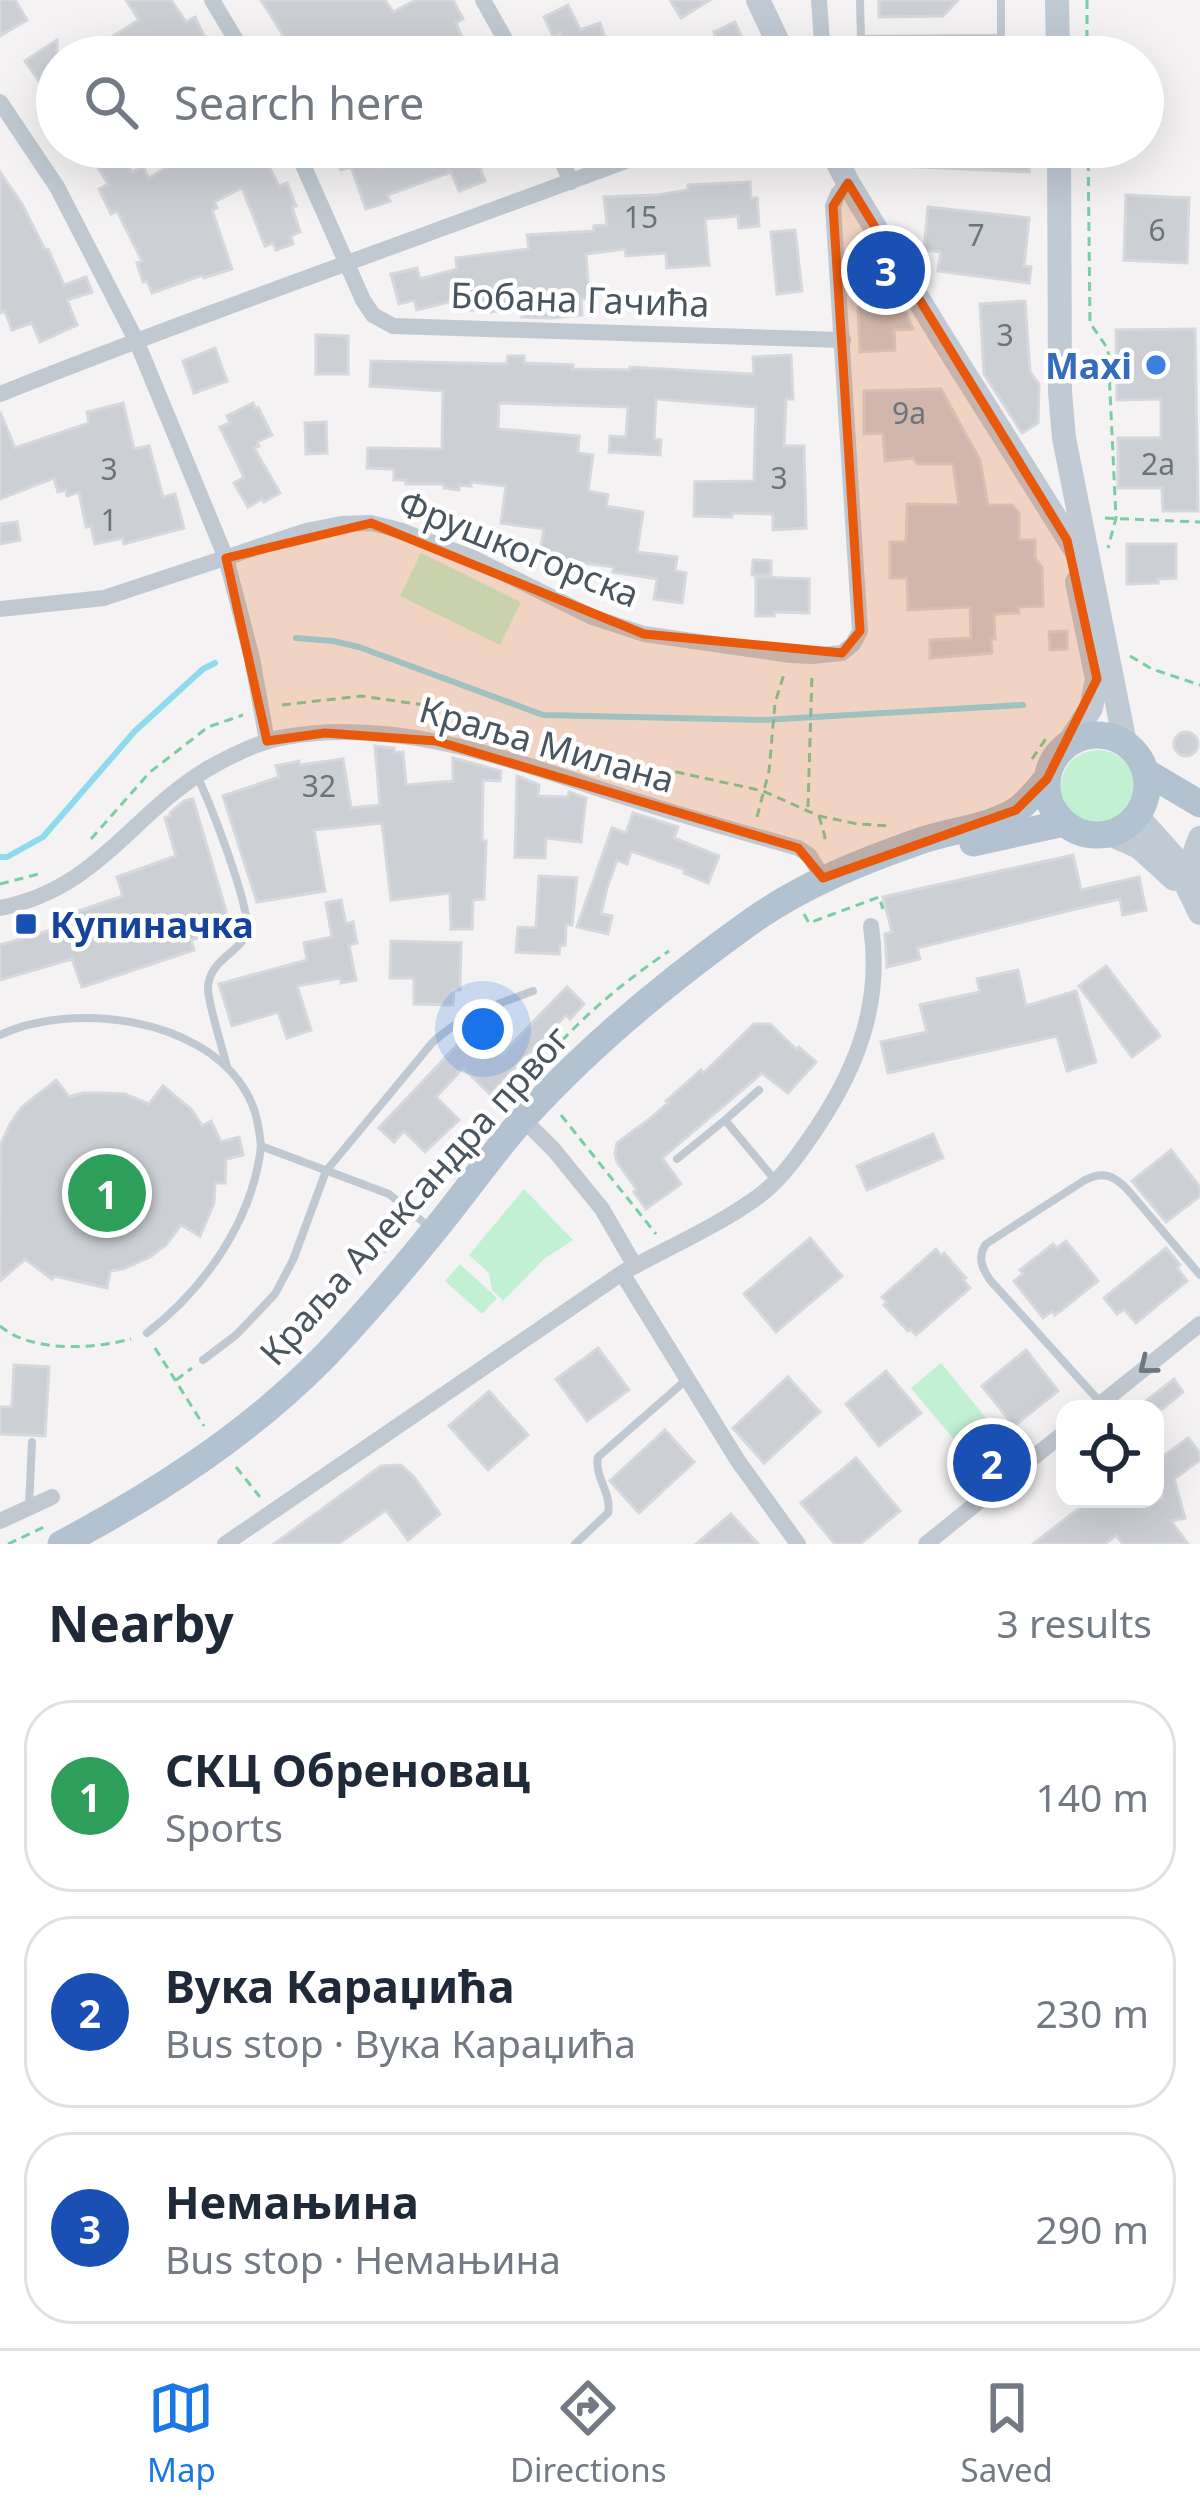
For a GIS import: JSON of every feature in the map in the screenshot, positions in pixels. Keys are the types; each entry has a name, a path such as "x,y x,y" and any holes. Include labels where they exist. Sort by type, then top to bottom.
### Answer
{"main road":[{"path":"1068,744 1090,736 1114,738 1138,756 1148,787 1138,815"},
{"name":"Краља Александра првог","path":"874,858 986,824 1016,810 1047,779 1054,759 1068,744"},
{"path":"1146,772 1200,808"},
{"path":"1047,779 1050,803 1064,823"},
{"path":"1110,834 1149,811 1200,808"},
{"name":"Краља Александра првог","path":"58,1534 130,1508 219,1447 287,1392 325,1356 424,1222 590,1051 735,933 794,894 817,869 1064,823 1086,834 1110,834"}],"street":[{"path":"212,0 233,36"},
{"path":"483,0 503,36"},
{"path":"758,0 775,36"},
{"path":"819,0 822,36"},
{"path":"1058,0 1058,36"},
{"path":"0,102 36,156"},
{"path":"44,168 136,340 226,558 267,741"},
{"name":"Бобана Гачића","path":"305,168 363,300 373,315 393,326 843,340"},
{"path":"566,168 572,182"},
{"path":"0,394 608,168"},
{"path":"840,168 1028,478 1098,563 1125,743"},
{"path":"1058,168 1060,392 1073,528 1096,679 1090,708 1068,744"},
{"path":"812,656 842,653 860,631 833,206 848,183"},
{"path":"1028,478 1052,461 1064,438"},
{"name":"Фрушкогорска","path":"0,609 91,601 306,531 371,524 430,540 592,616 644,634 812,656"},
{"name":"Краља Милана","path":"0,908 58,890 197,776 234,755 267,741 325,733 436,741 548,771 798,848 817,869"},
{"path":"1138,815 1172,855 1197,909"},
{"path":"1110,834 1157,861 1197,909"},
{"path":"1197,909 1190,864 1200,838"},
{"path":"225,1544 628,1269 746,1204 776,1181 830,1108 861,1048 873,997 871,926"},
{"path":"523,1119 602,1209 686,1380 797,1544"},
{"path":"1105,1400 1200,1324"},
{"path":"926,1544 1056,1439"},
{"path":"0,1521 52,1497"}],"lane":[{"path":"860,0 861,36"},
{"path":"1000,0 1001,36"},
{"path":"197,776 244,906 247,930 244,940 212,971 208,984 227,1069"},
{"path":"203,1360 236,1335 275,1294 293,1260 326,1171 432,1043 472,1013 533,991"},
{"path":"0,1035 41,1021 69,1018 148,1026 182,1037 227,1069 245,1090 259,1121 261,1145 258,1177 246,1208 212,1266 170,1316 147,1333"},
{"path":"677,1160 759,1090"},
{"path":"725,1120 776,1181"},
{"path":"261,1145 389,1194 424,1222"},
{"path":"1093,1400 990,1280 981,1263 986,1244 1084,1180 1106,1174 1127,1189 1200,1275"},
{"path":"575,1544 608,1514 610,1501 597,1470 598,1456 686,1380"},
{"path":"29,1508 32,1442"}],"path":[{"path":"1087,0 1087,36"},
{"path":"1088,168 1090,322 1108,349 1116,518 1098,563"},
{"path":"1073,528 1116,518 1200,522"},
{"path":"1106,640 1112,639 1152,669 1200,685"},
{"path":"752,836 769,771 775,703 790,655"},
{"path":"808,809 812,656"},
{"path":"817,869 826,837 819,816"},
{"path":"794,894 809,923 879,897 887,924 871,926"},
{"path":"379,1258 424,1222 482,1130"},
{"path":"0,1326 38,1343 113,1343 147,1333 219,1447 272,1512"},
{"path":"175,1381 203,1360"},
{"path":"8,1544 58,1534"}],"highlighted area":[{"path":"848,183 1067,540 1097,679 1047,779 1016,810 823,878 798,848 436,741 325,733 267,741 226,558 371,523 644,634 842,653 860,631 833,206"}],"green space":[{"path":"421,553 521,602 500,645 400,596"},
{"path":"1098,750 1124,761 1135,787 1124,813 1098,824 1072,813 1061,787 1072,761"},
{"path":"524,1189 573,1240 544,1259 503,1301 492,1290 489,1273 469,1255"},
{"path":"460,1264 497,1298 482,1314 445,1281"},
{"path":"941,1363 987,1419 957,1443 911,1388"}],"building":[{"path":"0,0 15,0 27,20 0,36"},
{"path":"126,0 171,0 186,22 195,17 204,36 113,36 139,20"},
{"path":"261,0 385,0 393,12 416,0 453,0 463,19 456,23 462,36 284,36"},
{"path":"670,0 710,0 681,18"},
{"path":"879,0 958,0 943,16 879,17"},
{"path":"568,5 580,30 600,23 604,36 553,36 544,17"},
{"path":"735,22 741,36 716,36 714,32"},
{"path":"36,54 36,77 25,61"},
{"path":"98,168 130,168 132,172 144,168 149,178 166,168 270,168 279,186 287,183 300,232 291,236 293,244 276,250 273,243 265,246 242,188 214,202 217,208 212,210 232,269 152,293 147,281 143,282 137,263 142,261 117,211 111,214 99,189 108,184"},
{"path":"351,168 480,168 485,181 459,191 451,172 387,195 390,201 366,209"},
{"path":"944,168 1029,168 1029,172"},
{"path":"0,172 48,249 64,285 86,277 92,292 67,300 77,325 40,342 32,323 12,330 5,311 0,313"},
{"path":"750,182 751,198 757,198 759,226 739,228 738,216 705,219 709,265 667,268 666,253 626,256 625,249 586,254 589,298 581,299 582,315 522,317 522,308 462,311 460,299 417,310 414,300 399,304 391,274 417,268 420,279 457,269 456,258 529,249 527,235 594,231 594,226 607,225 604,197"},
{"path":"1126,195 1189,198 1187,263 1124,260"},
{"path":"928,207 1029,218 1024,266 1031,267 1029,283 938,271 941,252 924,250"},
{"path":"795,230 802,291 777,294 771,232"},
{"path":"864,297 899,298 913,329 894,330 895,350 860,352 858,307"},
{"path":"1025,301 1030,372 1039,384 1038,423 1022,433 984,374 980,304"},
{"path":"1195,329 1198,511 1163,511 1162,488 1118,488 1118,438 1161,438 1161,399 1117,400 1116,330"},
{"path":"316,335 348,336 348,374 316,374"},
{"path":"215,348 227,381 194,393 183,361"},
{"path":"791,355 793,399 786,399 784,446 804,446 806,528 773,530 773,514 694,516 695,482 754,481 756,407 656,399 654,439 661,440 660,455 609,452 610,436 626,437 628,407 499,403 498,429 579,436 578,453 593,455 588,491 608,495 606,506 643,512 637,552 677,557 675,571 686,573 682,603 654,599 657,579 613,572 614,567 539,557 544,529 501,523 506,486 471,482 471,486 459,485 459,490 444,488 444,484 406,484 406,480 394,480 394,469 367,468 368,448 442,449 443,391 370,386 371,361 507,364 508,356 524,356 524,363 573,365 572,369 754,374 753,357"},
{"path":"941,389 980,460 988,505 1012,505 1019,513 1019,540 1035,540 1043,606 994,614 992,653 930,658 930,640 971,638 970,607 908,610 907,578 890,578 890,542 906,542 907,504 959,505 953,464 918,464 913,458 885,461 883,433 864,434 864,391"},
{"path":"123,403 134,449 149,446 163,497 175,494 184,528 124,544 123,538 95,544 91,526 86,527 79,492 67,496 66,490 58,492 54,478 0,499 0,412 15,448 89,423 87,412"},
{"path":"253,403 272,435 254,448 280,493 248,507 234,483 244,477 220,427 230,423 227,416"},
{"path":"326,422 327,453 306,454 305,423"},
{"path":"17,522 20,540 0,544 0,524"},
{"path":"1127,544 1176,544 1176,578 1127,584"},
{"path":"753,560 771,561 771,575 752,575"},
{"path":"756,577 809,579 809,613 756,616"},
{"path":"1067,631 1067,649 1050,650 1049,632"},
{"path":"1186,732 1195,735 1195,753 1186,756 1177,753 1174,744 1177,735"},
{"path":"375,746 403,752 406,785 453,781 453,758 501,771 500,781 483,780 484,899 473,900 472,929 451,929 450,893 391,900 382,823 314,830 325,891 257,902 223,796 279,777 276,766 343,759 351,808 380,805"},
{"path":"517,776 539,785 538,796 568,797 569,792 586,798 581,842 546,838 545,858 515,857"},
{"path":"193,799 231,928 191,940 194,950 82,987 72,959 0,980 0,945 61,927 58,918 123,896 117,877 176,856 165,818"},
{"path":"633,813 678,827 674,838 719,856 708,883 631,851 627,864 617,860 607,888 601,914 612,916 608,934 577,927 612,828 626,833"},
{"path":"1073,855 1081,890 1139,877 1146,910 1123,915 1120,899 1088,906 917,948 920,959 887,967 885,934 892,932 883,897"},
{"path":"539,876 577,878 572,925 566,924 565,945 560,945 559,954 516,952 518,927 536,928"},
{"path":"341,900 346,924 353,922 357,943 349,945 356,980 341,983 340,978 297,986 311,1030 287,1038 278,1012 232,1026 219,984 307,960 304,943 332,937 326,903"},
{"path":"391,941 461,943 460,990 454,990 453,1005 414,1004 414,978 390,978"},
{"path":"1106,966 1160,1036 1132,1057 1079,986"},
{"path":"1018,970 1026,1006 1076,991 1096,1062 1067,1071 1057,1036 888,1073 881,1042 927,1032 920,1005 980,992 977,979"},
{"path":"567,987 584,1004 570,1019 566,1015 490,1094 463,1068 436,1097 459,1120 425,1152 404,1131 394,1142 379,1128 474,1027 502,1054"},
{"path":"754,1024 770,1024 816,1062 788,1093 762,1073 662,1158 681,1184 646,1209 617,1162 617,1143"},
{"path":"56,1080 69,1097 125,1094 149,1104 163,1086 192,1110 202,1126 211,1121 221,1142 239,1137 243,1155 226,1159 225,1183 215,1183 214,1203 200,1236 181,1225 150,1257 110,1271 107,1288 52,1279 25,1259 0,1281 1,1144 22,1107"},
{"path":"933,1134 943,1158 867,1190 857,1166"},
{"path":"1171,1150 1200,1187 1200,1196 1166,1222 1132,1181"},
{"path":"810,1238 842,1276 776,1332 744,1294"},
{"path":"1066,1241 1098,1281 1055,1315 1052,1311 1043,1318 1014,1281 1023,1274 1020,1270 1053,1244 1057,1248"},
{"path":"1166,1248 1187,1281 1136,1323 1124,1309 1117,1314 1104,1298"},
{"path":"936,1249 970,1288 916,1335 884,1305 887,1302 882,1297"},
{"path":"598,1348 629,1390 587,1421 556,1379"},
{"path":"1026,1350 1058,1391 1014,1426 982,1386"},
{"path":"14,1365 49,1367 45,1436 0,1434 0,1407 12,1407"},
{"path":"886,1371 921,1413 879,1446 846,1404"},
{"path":"788,1377 820,1412 764,1463 733,1428"},
{"path":"1174,1379 1183,1392 1164,1407 1164,1400 1147,1400"},
{"path":"489,1391 528,1435 488,1470 449,1426"},
{"path":"665,1430 694,1462 639,1513 610,1481"},
{"path":"1188,1438 1200,1453 1200,1460 1174,1479 1185,1518 1171,1521 1188,1544 1123,1544 1116,1535 1105,1544 1033,1544 1079,1508 1164,1508 1165,1455"},
{"path":"856,1458 900,1511 860,1544 835,1544 801,1503"},
{"path":"401,1465 440,1514 408,1540 386,1510 338,1544 274,1544 381,1466"},
{"path":"731,1514 758,1544 696,1544"}],"waterway":[{"path":"296,638 359,647 543,715 763,720 1023,705"},
{"path":"0,857 43,837 135,731 215,663"}],"place":[{"name":"Немањина","path":"886,270"},
{"name":"Maxi","path":"1156,365"},
{"name":"Купиначка","path":"26,924"},
{"name":"СКЦ Обреновац","path":"107,1193"},
{"name":"Вука Караџића","path":"992,1463"}]}
